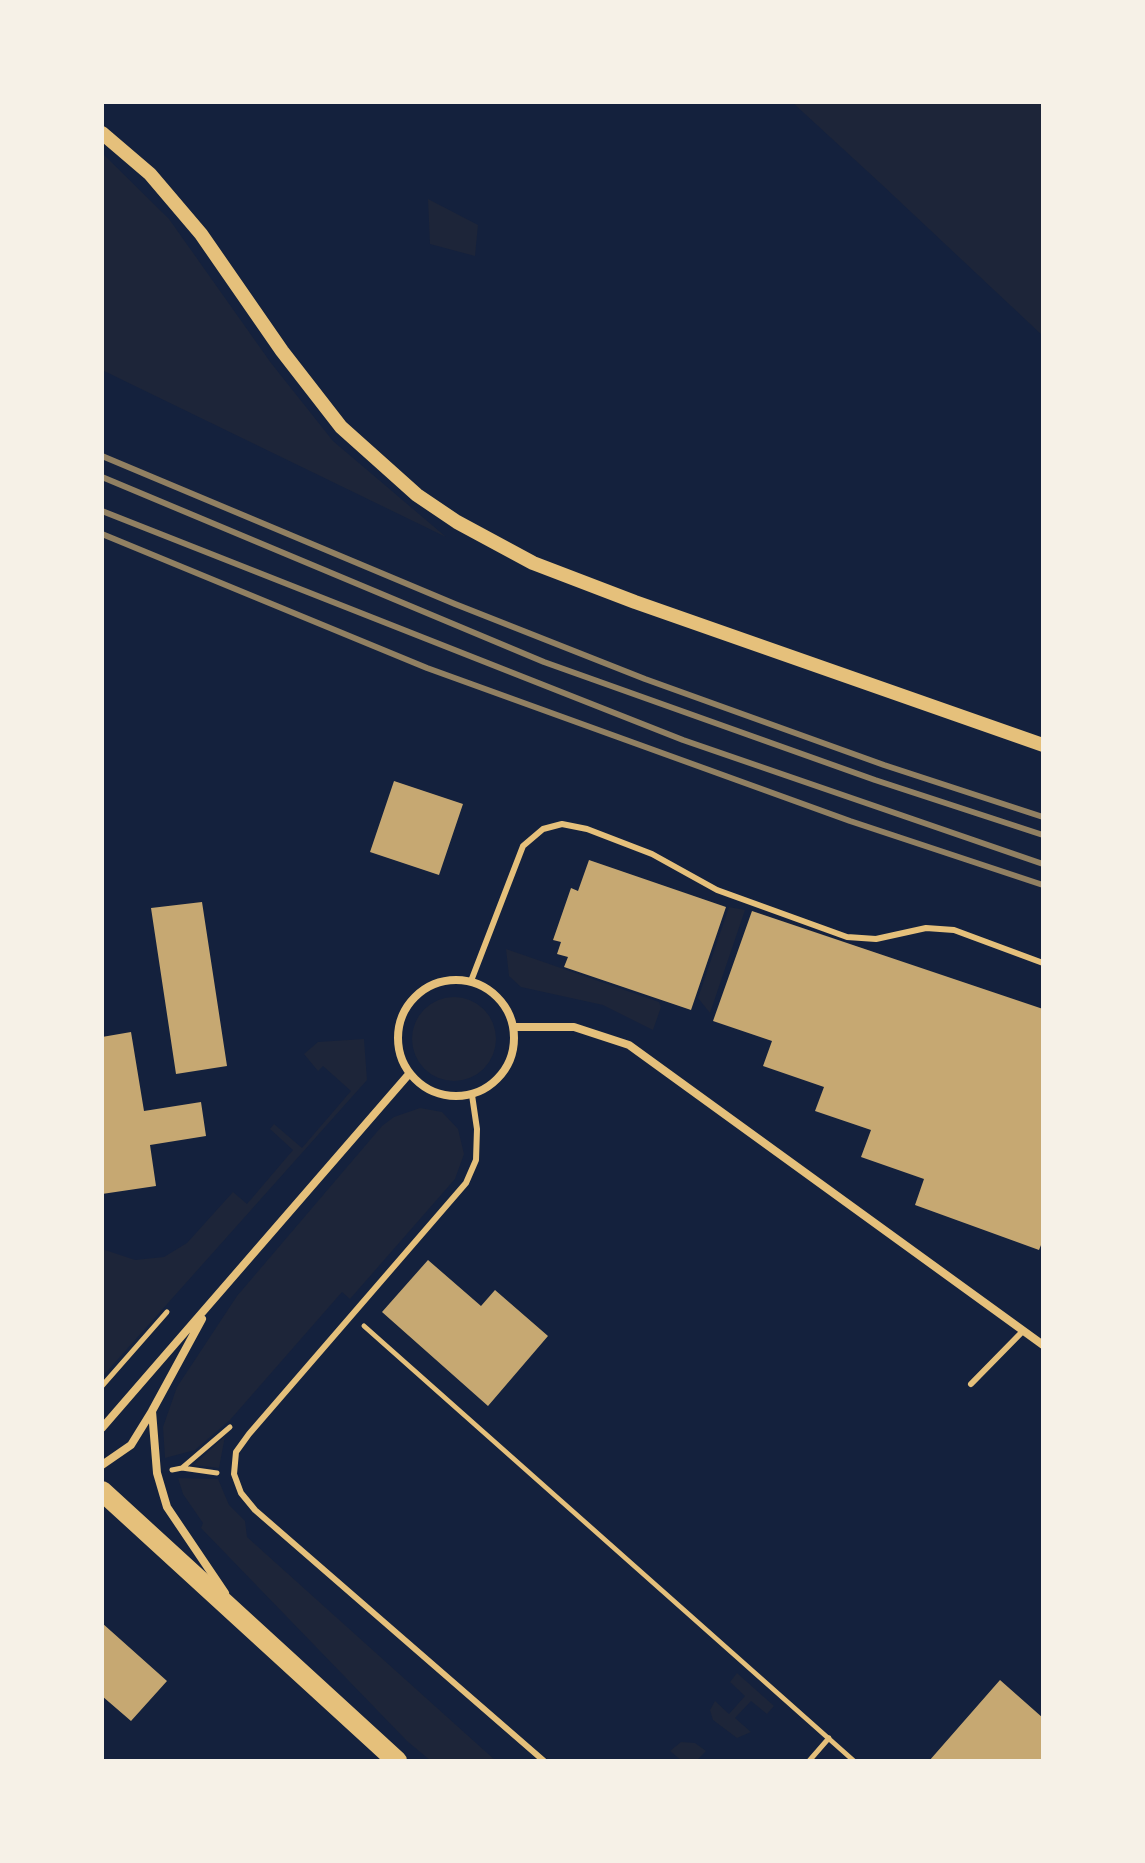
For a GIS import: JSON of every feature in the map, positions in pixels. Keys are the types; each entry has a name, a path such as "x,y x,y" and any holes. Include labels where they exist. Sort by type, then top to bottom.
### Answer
{"main road":[{"path":"102,1491 397,1761"}],"street":[{"path":"102,133 150,174 201,234 282,351 341,427 417,495 457,522 533,563 635,602 1043,745"},
{"path":"457,979 471,981 490,991 505,1006 514,1027 514,1049 506,1069 492,1086 472,1095 451,1097 431,1092 409,1074 397,1045 403,1012 415,996 432,985 457,979"},
{"path":"514,1027 574,1027 629,1045 1043,1345"},
{"path":"102,1465 131,1445 217,1291 409,1074"},
{"path":"102,1428 210,1304"},
{"path":"152,1411 160,1493 242,1621"}],"lane":[{"path":"471,981 523,846 543,829 562,824 587,829 652,854 717,890 847,937 876,939 926,928 954,930 1043,963"},
{"path":"472,1095 477,1129 476,1160 466,1183 249,1434 236,1452 234,1474 241,1493 255,1510 544,1761"},
{"path":"971,1384 1022,1332"}],"path":[{"path":"102,1386 167,1312"},
{"path":"363,1325 854,1761"},
{"path":"172,1470 182,1468 234,1474"},
{"path":"809,1761 829,1738"}],"shaded area":[{"path":"792,102 1043,102 1043,336 879,182"},
{"path":"102,153 169,219 271,363 333,441 446,537 102,370"},
{"path":"428,199 478,225 475,256 430,244"},
{"path":"729,907 745,910 710,1013 698,998"},
{"path":"506,949 659,1002 661,1007 653,1030 603,1005 521,987 509,976"},
{"path":"454,997 470,1000 484,1009 493,1023 496,1039 493,1055 484,1069 470,1078 454,1081 438,1078 424,1069 415,1055 412,1039 415,1023 424,1009 438,1000"},
{"path":"364,1039 367,1080 102,1377 102,1249 135,1260 164,1257 187,1243 233,1192 247,1204 293,1150 270,1129 274,1124 302,1148 351,1091 323,1066 318,1071 304,1054 318,1042"},
{"path":"420,1108 442,1112 458,1129 464,1154 455,1179 350,1299 342,1292 230,1420 195,1450 165,1458 163,1427 177,1387 237,1296 382,1126 394,1117"},
{"path":"225,1436 219,1468 194,1465"},
{"path":"178,1478 218,1479 229,1505 245,1521 247,1537 496,1761 431,1761 407,1741 201,1528 203,1523 183,1494"},
{"path":"737,1673 774,1706 767,1714 751,1701 735,1718 751,1732 737,1738 713,1720 710,1710 715,1701 729,1714 745,1696 730,1682"},
{"path":"681,1742 695,1743 706,1751 696,1761 682,1761 670,1751"}],"building":[{"path":"394,781 463,804 439,875 370,852"},
{"path":"589,860 726,907 691,1010 564,967 568,957 557,954 561,942 553,940 571,888 578,891"},
{"path":"202,902 227,1066 176,1074 151,908"},
{"path":"752,911 1043,1009 1043,1240 1039,1250 915,1205 924,1179 861,1157 871,1130 815,1111 824,1087 763,1066 772,1041 713,1021"},
{"path":"131,1032 144,1111 201,1102 206,1136 150,1145 156,1186 102,1194 102,1037"},
{"path":"428,1260 481,1306 495,1290 548,1336 488,1406 382,1312"},
{"path":"102,1623 167,1681 131,1721 102,1696"},
{"path":"1000,1680 1043,1718 1043,1761 929,1761"}],"railway":[{"path":"102,456 455,604 645,679 884,765 1043,817"},
{"path":"102,477 544,662 875,780 1043,835"},
{"path":"102,511 683,740 1043,864"},
{"path":"102,534 427,668 850,821 1043,885"}]}
